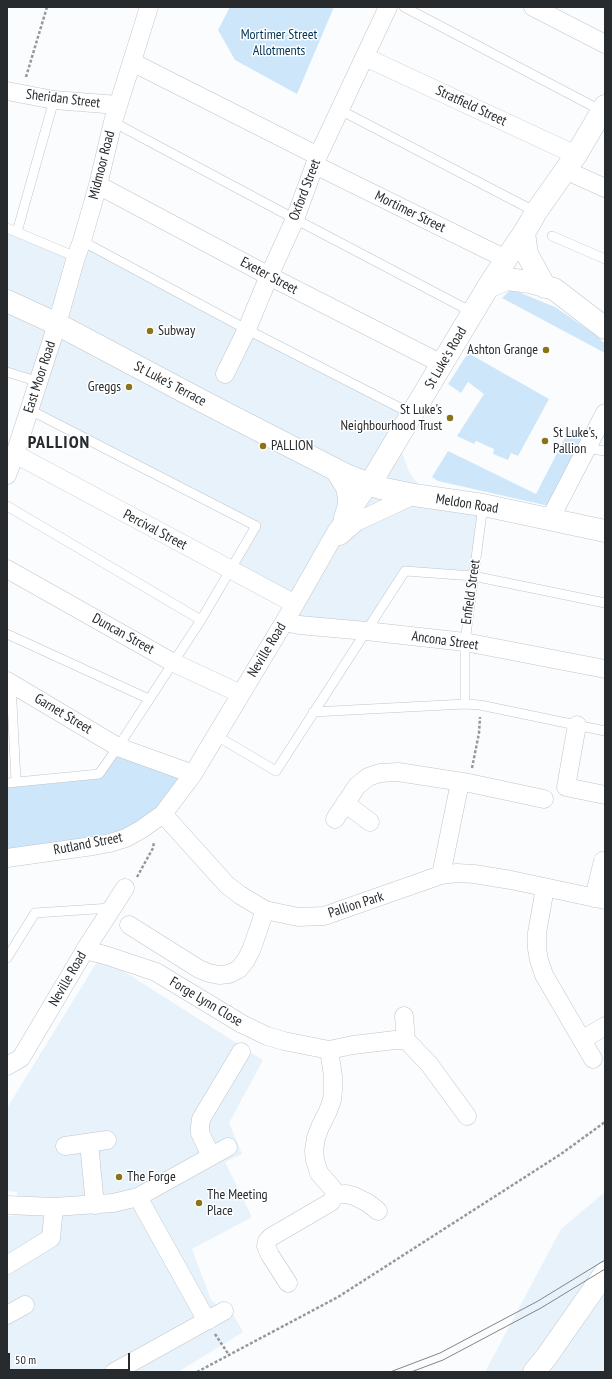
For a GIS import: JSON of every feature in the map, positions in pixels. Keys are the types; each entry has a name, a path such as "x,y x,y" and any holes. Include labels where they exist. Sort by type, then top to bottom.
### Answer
{"street":[{"name":"Midmoor Road","path":"57,324 98,185 116,114 148,7"},
{"name":"Oxford Street","path":"225,374 247,329 269,276 295,220 317,161 388,7"},
{"path":"533,7 605,44"},
{"name":"Stratfield Street","path":"365,57 571,163 605,188"},
{"name":"Mortimer Street","path":"132,62 317,161 506,259"},
{"name":"Sheridan Street","path":"14,93 54,100 116,114"},
{"name":"St Luke's Road","path":"370,484 472,312 524,233 536,212 571,163 603,113"},
{"name":"Exeter Street","path":"98,185 269,276 442,364"},
{"path":"524,233 527,254 546,287"},
{"path":"488,287 507,280 530,282 554,289 605,328"},
{"name":"St Luke's Terrace","path":"7,301 57,324 333,468"},
{"name":"East Moor Road","path":"7,476 30,410 57,324"},
{"path":"550,519 605,413"},
{"path":"333,468 361,468 368,465 398,437"},
{"path":"324,553 346,530 356,522 414,495 393,476 391,470 391,462 398,437"},
{"name":"Percival Street","path":"15,454 295,604"},
{"path":"333,468 345,488 347,498 347,505 342,523"},
{"name":"Meldon Road","path":"333,468 346,475 393,492 483,505 605,531"},
{"name":"Neville Road","path":"158,818 193,774 215,735 285,622 342,523 370,484"},
{"name":"Duncan Street","path":"7,569 172,662 240,694"},
{"name":"Ancona Street","path":"285,622 299,625 465,642 605,669"},
{"name":"Garnet Street","path":"9,682 118,747 193,774"},
{"path":"577,725 566,787 605,795"},
{"path":"335,819 357,786 368,777 380,773 398,772 464,782 544,799"},
{"path":"441,875 464,782"},
{"path":"345,804 370,822"},
{"name":"Rutland Street","path":"7,858 110,843 126,838 158,818"},
{"name":"Pallion Park","path":"158,818 240,896 265,910 298,917 324,916 441,875 457,873 511,880 600,899 603,861"},
{"name":"Neville Road","path":"7,1066 21,1058 85,950 125,888"},
{"path":"545,888 537,933 539,960 544,975 593,1059"},
{"path":"129,925 198,969 219,976 229,974 239,969 246,960 252,948 265,910"},
{"name":"Forge Lynn Close","path":"85,950 156,972 226,1014 267,1036 284,1041 329,1050 353,1045 406,1040"},
{"path":"404,1016 406,1040 430,1064 467,1116"},
{"path":"582,1040 605,1026"},
{"path":"288,1283 270,1255 266,1246 267,1241 271,1237 331,1202 335,1195 333,1189 319,1173 314,1151 320,1127 332,1100 333,1076 329,1050"},
{"path":"211,1156 200,1133 201,1119 241,1052"},
{"path":"65,1146 107,1140"},
{"path":"89,1143 95,1205"},
{"path":"7,1205 54,1207 113,1203 138,1196 228,1147"},
{"path":"335,1195 346,1194 354,1196 368,1203 378,1211"},
{"path":"138,1196 207,1320"},
{"path":"7,1265 51,1238 54,1207"},
{"path":"541,1364 605,1273"},
{"path":"114,1372 224,1311"}],"lane":[{"path":"404,7 603,113"},
{"path":"17,232 54,100"},
{"path":"340,110 536,212"},
{"path":"116,114 295,220 472,312"},
{"path":"7,228 79,249 247,329 412,414"},
{"path":"552,236 605,259"},
{"path":"7,372 39,382"},
{"path":"7,783 99,774 201,620 256,526 30,410"},
{"path":"586,448 605,451"},
{"name":"Enfield Street","path":"465,704 465,642 483,505"},
{"path":"7,506 201,620"},
{"path":"215,735 276,771 405,571 473,576 605,603"},
{"path":"7,634 149,699"},
{"path":"9,682 16,781"},
{"path":"313,712 465,704 480,705 605,731"},
{"path":"7,958 35,912 111,908"}],"path":[{"path":"14,93 47,7"},
{"path":"464,782 479,733 480,705"},
{"path":"125,888 135,882 153,848 158,818"},
{"path":"197,1372 338,1297 536,1171 605,1122"},
{"path":"207,1320 229,1355"}],"shaded area":[{"path":"7,228 75,257 82,241 411,413 401,450 410,474 430,498 483,505 473,576 405,571 366,631 297,624 295,605 230,570 256,526 30,410 39,382 7,372"},
{"name":"The Forge","path":"97,962 120,969 263,1060 229,1123 242,1154 225,1162 252,1217 192,1249 211,1300 219,1306 227,1303 243,1332 178,1372 7,1372 7,1217 15,1215 17,1192 7,1191 7,1108"},
{"path":"605,1192 605,1372 485,1372 561,1229"}],"green space":[{"name":"Mortimer Street Allotments","path":"230,7 334,7 297,94 235,60 218,30"},
{"path":"511,289 555,307 596,335 605,344 605,353 502,298"},
{"path":"468,353 549,399 518,456 511,453 508,460 493,454 494,449 476,441 474,444 457,436 484,394 468,382 461,393 448,384"},
{"path":"569,430 582,436 549,506 438,481 432,477 448,451 536,494"},
{"path":"118,747 193,774 142,829 7,858 7,783 99,774"}],"tram line":[{"path":"390,1372 440,1353 538,1301 605,1260"},
{"path":"411,1372 443,1360 541,1308 605,1269"}],"place":[{"name":"Subway","path":"150,331"},
{"name":"Ashton Grange","path":"546,350"},
{"name":"Greggs","path":"129,387"},
{"name":"St Luke's Neighbourhood Trust","path":"450,418"},
{"name":"St Luke's, Pallion","path":"545,441"},
{"name":"PALLION","path":"263,446"},
{"name":"The Forge","path":"119,1177"},
{"name":"The Meeting Place","path":"199,1203"}],"district":[{"name":"PALLION","path":"59,443"}]}
